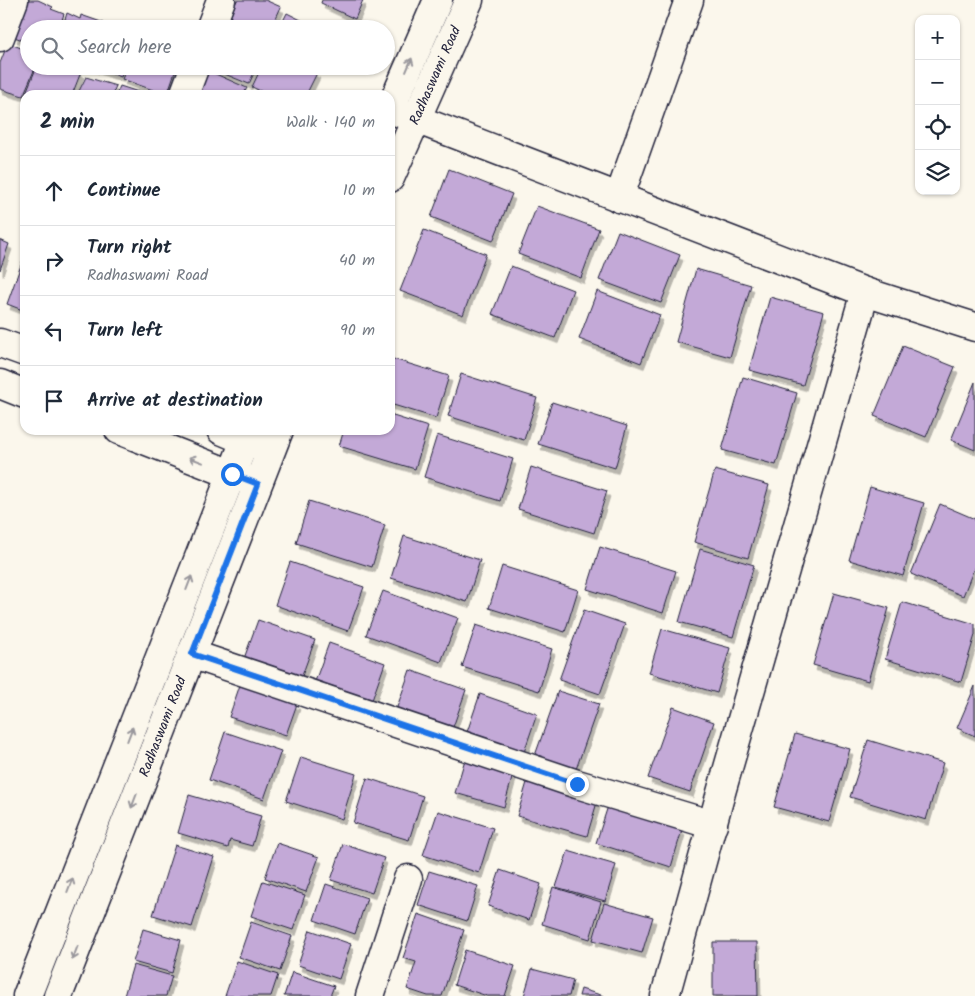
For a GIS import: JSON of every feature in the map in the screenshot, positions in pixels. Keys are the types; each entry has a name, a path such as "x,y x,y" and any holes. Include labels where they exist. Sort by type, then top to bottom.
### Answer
{"street":[{"path":"0,37 14,0"},
{"path":"213,20 221,0"},
{"name":"Radhaswami Road","path":"395,98 438,0"},
{"name":"Radhaswami Road","path":"395,167 469,0"},
{"path":"618,198 689,0"},
{"path":"186,90 192,75"},
{"path":"395,111 865,292 975,327"},
{"path":"665,996 865,292"},
{"path":"0,343 20,350"},
{"path":"0,384 20,392"},
{"path":"132,435 258,484"},
{"name":"Radhaswami Road","path":"28,996 232,474 238,435"},
{"path":"249,435 275,440"},
{"name":"Radhaswami Road","path":"58,996 275,440"},
{"path":"192,654 577,784 713,825"},
{"path":"370,996 408,879"}],"building":[{"path":"26,0 38,0 53,7 51,9 64,14 62,20 20,20 20,39 14,37"},
{"path":"237,0 265,0 281,7 275,20 229,20"},
{"path":"322,0 363,0 355,19 321,3"},
{"path":"67,13 80,19 81,15 95,20 65,20"},
{"path":"287,13 301,20 284,20"},
{"path":"8,43 20,48 20,75 32,75 26,90 20,90 20,95 0,89 0,63"},
{"path":"33,75 80,75 74,90 27,90"},
{"path":"124,75 174,75 169,90 153,90 122,79"},
{"path":"207,75 218,75 247,88 246,90 200,90"},
{"path":"227,75 253,75 249,84"},
{"path":"258,75 316,75 308,90 258,90 252,87"},
{"path":"86,77 116,86 114,90 80,90"},
{"path":"120,86 132,90 118,90"},
{"path":"449,169 512,194 493,241 431,217"},
{"path":"537,206 599,229 581,278 518,254"},
{"path":"424,230 486,254 463,315 400,291"},
{"path":"618,231 680,255 661,303 599,280"},
{"path":"0,240 9,244 0,270"},
{"path":"511,266 573,290 555,338 492,314"},
{"path":"20,268 20,309 7,304"},
{"path":"696,269 751,285 730,357 676,342"},
{"path":"597,291 660,315 641,363 579,339"},
{"path":"770,297 824,312 803,385 749,370"},
{"path":"903,346 955,367 926,437 874,416"},
{"path":"395,360 449,376 436,418 395,406"},
{"path":"461,374 537,398 524,440 448,416"},
{"path":"743,377 797,393 776,465 722,450"},
{"path":"975,382 975,450 951,440"},
{"path":"552,402 627,426 615,468 538,444"},
{"path":"395,417 428,427 415,469 339,446 342,435 395,435"},
{"path":"437,435 513,459 500,501 424,477"},
{"path":"531,467 607,491 594,533 518,509"},
{"path":"715,470 769,485 748,558 694,542"},
{"path":"870,487 924,503 903,576 849,560"},
{"path":"309,501 385,525 372,567 296,543"},
{"path":"940,504 975,519 975,566 963,596 911,574"},
{"path":"404,536 480,560 467,602 391,578"},
{"path":"600,547 676,571 663,613 587,589"},
{"path":"700,549 754,565 733,637 679,622"},
{"path":"290,562 364,587 348,631 275,605"},
{"path":"502,566 578,590 565,632 489,608"},
{"path":"383,591 458,618 441,662 366,635"},
{"path":"834,593 889,608 868,681 813,665"},
{"path":"902,602 975,624 975,635 961,682 885,659"},
{"path":"584,610 625,624 600,694 559,680"},
{"path":"258,620 315,640 299,684 242,664"},
{"path":"476,625 552,649 539,691 462,667"},
{"path":"662,629 730,648 717,693 649,673"},
{"path":"329,643 385,663 370,706 313,687"},
{"path":"410,670 466,690 451,733 395,713"},
{"path":"240,685 297,704 286,735 229,717"},
{"path":"975,686 975,736 957,728"},
{"path":"558,691 599,704 574,775 533,761"},
{"path":"480,694 537,714 522,758 465,738"},
{"path":"673,707 714,722 690,792 648,778"},
{"path":"225,732 281,751 264,799 209,780"},
{"path":"795,734 850,749 829,822 774,807"},
{"path":"868,740 943,763 926,820 850,797"},
{"path":"466,756 514,771 504,807 455,793"},
{"path":"301,757 356,774 342,819 286,801"},
{"path":"367,778 423,796 409,840 353,823"},
{"path":"528,779 598,799 587,836 517,816"},
{"path":"189,795 261,816 252,846 230,840 228,848 178,833"},
{"path":"608,806 682,830 671,867 596,843"},
{"path":"438,811 493,828 479,873 423,855"},
{"path":"277,843 319,857 306,892 265,878"},
{"path":"343,844 384,858 372,893 331,880"},
{"path":"175,845 214,857 192,927 153,915"},
{"path":"568,851 616,865 605,901 556,887"},
{"path":"500,870 541,884 529,920 488,906"},
{"path":"429,871 478,886 467,921 418,905"},
{"path":"263,881 305,895 293,930 251,916"},
{"path":"326,884 367,898 355,934 314,920"},
{"path":"553,887 601,902 590,939 542,924"},
{"path":"604,903 653,917 642,953 593,940"},
{"path":"418,914 464,930 442,996 428,996 407,989 416,962 403,958"},
{"path":"251,922 292,936 280,971 239,957"},
{"path":"143,929 181,940 172,973 133,962"},
{"path":"310,930 351,944 339,979 298,965"},
{"path":"713,942 757,942 758,996 713,996"},
{"path":"465,950 515,966 505,996 487,996 454,985"},
{"path":"237,961 278,975 271,996 225,996"},
{"path":"133,965 172,976 166,996 124,996"},
{"path":"532,969 573,980 569,996 524,996"},
{"path":"292,972 334,986 330,996 284,996"},
{"path":"581,989 604,996 579,996"}],"route":[{"path":"232,474 258,484 192,654 577,784"}]}
